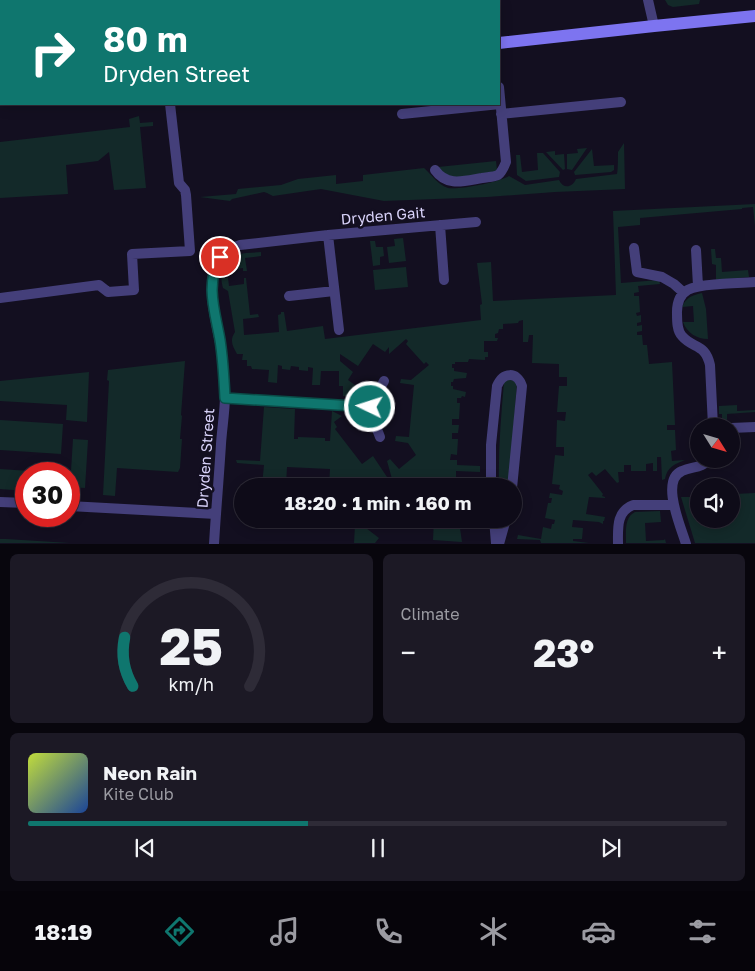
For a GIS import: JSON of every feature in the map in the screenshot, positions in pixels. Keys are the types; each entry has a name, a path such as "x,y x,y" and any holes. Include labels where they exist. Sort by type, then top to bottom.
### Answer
{"street":[{"path":"648,0 654,26"},
{"path":"500,43 755,16"},
{"path":"435,170 442,178 457,182 500,174 506,162 500,98"},
{"path":"402,114 622,102"},
{"path":"0,298 100,285 108,292 134,290 132,254 190,251 186,196 178,183 170,105"},
{"name":"Dryden Gait","path":"220,257 225,251 240,245 476,222"},
{"name":"Dryden Gait","path":"440,225 444,280"},
{"name":"Dryden Gait","path":"328,235 339,330"},
{"path":"634,248 637,272 662,277 684,293"},
{"path":"696,250 698,286"},
{"name":"Dryden Street","path":"214,544 225,398 223,362 212,293 213,274 220,257"},
{"path":"713,418 709,359 701,349 683,337 679,331 678,301 692,287 755,282"},
{"path":"289,296 334,291"},
{"path":"490,478 491,445 497,386 502,378 512,375 518,378 522,386 513,478"},
{"path":"380,437 370,407 384,381"},
{"path":"225,398 370,407"},
{"path":"740,428 755,427"},
{"path":"686,544 674,505 671,485 681,471 693,468"},
{"path":"0,502 15,503"},
{"path":"618,544 618,522 623,511 628,507 632,505 674,505"},
{"path":"80,507 216,514"},
{"path":"495,528 498,544"},
{"path":"498,544 503,528"}],"green space":[{"path":"665,0 700,0 699,4 673,7 668,5"},
{"path":"139,116 140,123 153,122 153,126 140,127 146,188 114,190 109,152 98,161 66,165 68,194 0,198 0,142 130,127 129,119"},
{"path":"624,143 625,189 384,201 321,189 273,196 264,192 230,201 200,197 236,194 238,189 281,185 298,179 336,175 336,184 363,181 363,175 424,168 444,187 448,188 479,185 509,176 525,185 559,180 563,185 570,186 576,179 617,174 618,152"},
{"path":"587,148 572,170 567,169 567,154 578,153 577,149"},
{"path":"592,149 594,166 614,165 614,170 611,172 575,175 574,172"},
{"path":"555,151 555,155 564,154 565,169 563,170 546,152"},
{"path":"537,153 543,153 560,172 559,177 526,181 517,175 516,155 520,155 522,172 538,170"},
{"path":"496,161 497,170 495,172 457,178 446,176 438,167"},
{"path":"755,204 755,226 753,207 640,218 640,225 618,227 621,283 659,280 660,284 638,286 639,292 634,293 634,296 639,296 640,312 636,313 637,316 641,315 641,322 637,323 637,326 642,325 642,331 637,332 637,335 642,335 643,345 647,345 649,364 672,362 675,425 667,425 667,430 675,430 676,450 671,451 672,461 685,460 672,466 665,479 662,480 661,457 657,457 657,471 653,471 653,463 646,464 646,471 631,471 631,465 624,465 624,472 618,472 619,482 617,483 605,469 596,476 592,472 588,475 605,498 589,497 586,514 605,517 604,521 603,524 573,520 572,527 583,528 582,539 573,539 573,541 589,543 541,543 540,540 517,539 518,535 541,539 543,527 551,529 552,524 554,524 555,520 545,518 548,503 551,503 552,498 549,498 550,493 562,495 563,491 559,489 560,485 552,484 555,455 564,456 564,447 556,447 557,420 565,421 566,412 557,412 559,386 567,386 567,377 559,377 559,364 532,363 533,335 529,335 528,342 523,342 523,320 518,323 503,324 503,329 499,329 498,333 495,334 495,338 498,338 497,341 484,341 484,352 488,352 488,357 485,357 485,360 469,359 468,362 455,362 455,364 452,364 454,371 467,373 466,378 454,379 451,382 453,389 466,392 465,397 457,398 457,403 460,403 459,419 452,419 452,425 459,425 458,433 452,433 452,439 458,439 457,455 451,454 450,460 457,460 457,465 480,466 480,472 456,471 456,478 392,478 387,461 390,459 399,469 416,455 408,443 395,441 396,436 409,437 414,385 400,383 401,379 411,380 429,365 426,362 424,364 406,344 408,341 406,339 389,354 389,347 385,352 373,344 358,366 340,354 340,361 353,372 348,380 359,388 353,396 343,396 343,386 339,386 339,371 321,371 320,385 312,385 313,368 308,367 308,371 299,370 299,367 291,366 290,370 282,369 282,366 278,365 277,383 268,382 269,370 252,369 251,366 247,366 247,360 242,360 243,354 237,354 232,343 235,332 228,291 223,288 221,278 223,268 228,260 240,254 261,252 261,256 245,258 247,271 243,271 243,268 224,272 225,278 228,278 229,286 244,284 244,278 246,278 250,315 258,314 259,317 243,319 244,335 279,332 278,315 284,312 287,331 323,326 325,339 481,320 480,305 482,304 477,263 491,262 493,301 616,295 613,211"},
{"path":"403,238 406,261 389,263 387,247 395,246 394,239"},
{"path":"370,241 375,241 376,247 383,247 384,256 380,257 380,265 373,266"},
{"path":"711,249 715,249 716,258 721,258 722,272 748,270 749,277 716,280 716,265 712,264"},
{"path":"406,267 408,287 375,290 373,270"},
{"path":"702,293 706,309 708,339 693,335 683,322 694,322 693,306 682,307 690,297"},
{"path":"185,361 180,439 182,439 180,468 178,472 117,468 115,496 103,495 108,370"},
{"path":"89,372 87,422 66,420 67,405 0,401 0,381"},
{"path":"506,379 517,383 510,478 499,478 504,382"},
{"path":"737,405 737,411 755,410 755,412 727,414 727,418 722,418 722,414 719,414 719,406"},
{"path":"264,407 295,409 294,439 298,439 298,437 325,438 325,441 330,441 332,411 342,416 334,422 337,427 335,429 362,464 373,456 387,478 329,478 330,469 287,467 286,478 263,478 264,465 237,463 236,460 260,461"},
{"path":"0,420 63,424 61,454 0,450"},
{"path":"73,439 88,440 85,488 80,488 80,462 72,462"},
{"path":"0,469 15,470 15,490 0,489"},
{"path":"755,493 755,543 695,543 690,528 740,528 740,494"},
{"path":"681,497 690,497 690,527"},
{"path":"660,511 661,522 645,523 646,541 665,539 666,543 626,543 626,526 631,514 635,512"},
{"path":"355,528 366,528 379,538 375,543 354,543"},
{"path":"434,528 460,528 462,542 433,540"},
{"path":"0,539 6,539 70,543 0,543"}],"route":[{"path":"220,257 213,274 212,293 224,370 225,398 370,407"}]}
